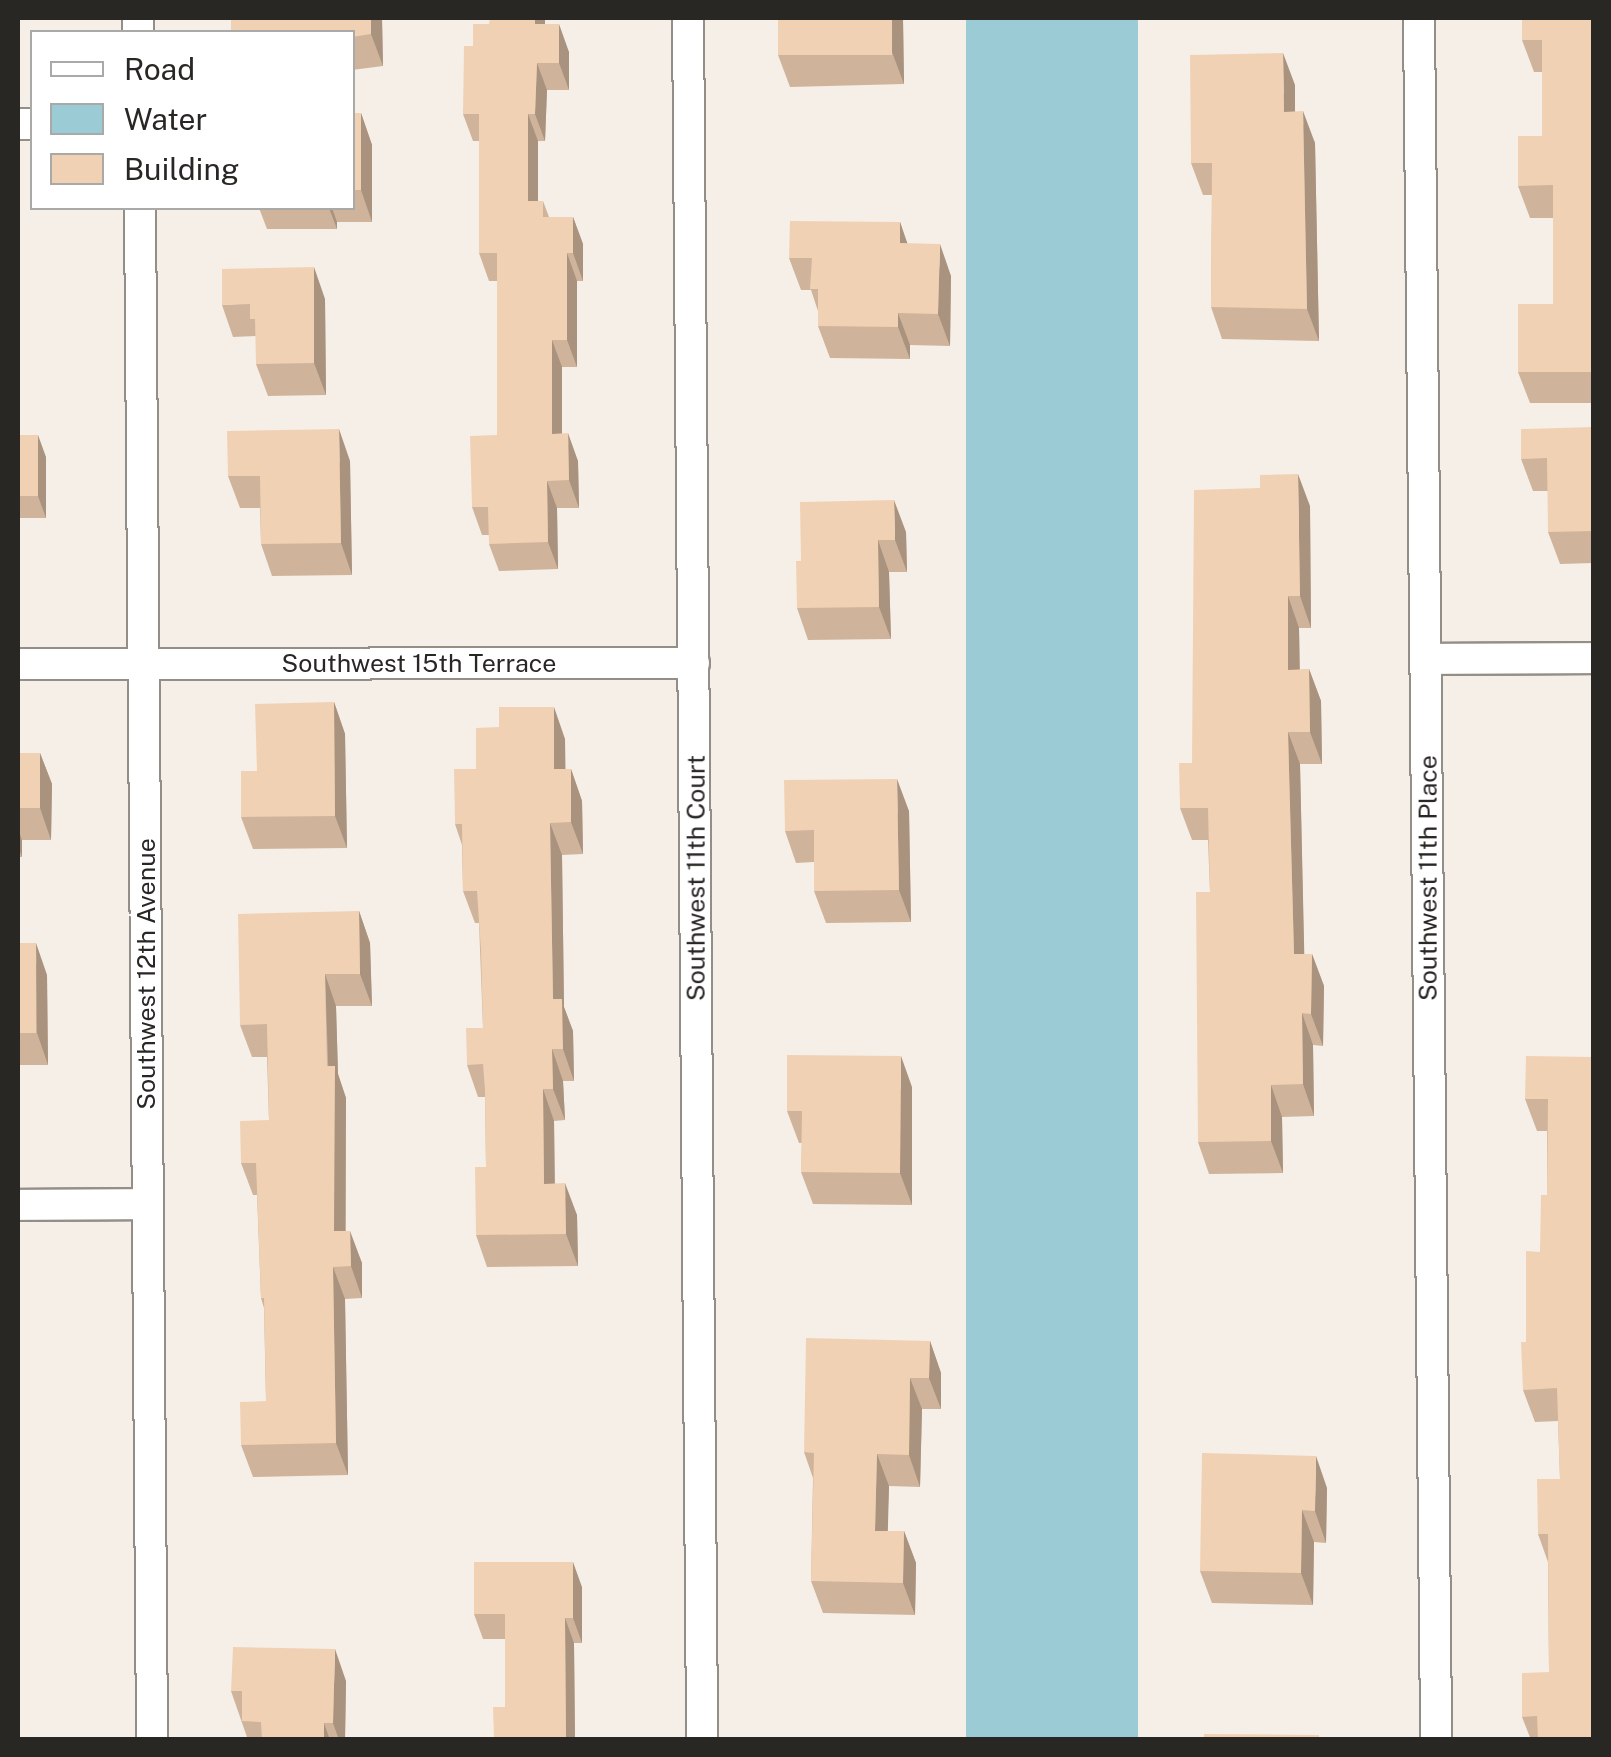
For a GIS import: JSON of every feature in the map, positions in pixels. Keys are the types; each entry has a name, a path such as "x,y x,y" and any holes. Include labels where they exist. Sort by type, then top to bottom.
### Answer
{"street":[{"name":"Southwest 11th Court","path":"688,18 702,1740"},
{"name":"Southwest 11th Place","path":"1419,18 1436,1740"},
{"name":"Southwest 12th Avenue","path":"140,210 152,1740"},
{"path":"1426,660 1594,658"},
{"name":"Southwest 15th Terrace","path":"18,664 694,662"},
{"path":"18,1204 148,1204"}],"water":[{"path":"966,18 1138,18 1138,1739 966,1739"}],"building":[{"path":"231,18 371,18 371,34 355,37 355,30 231,30"},
{"path":"490,18 535,18 535,24 559,24 559,63 537,63 535,114 528,114 528,201 543,201 543,217 573,217 573,253 567,253 567,340 552,340 552,434 568,433 569,480 547,481 548,542 489,544 488,507 472,507 470,436 497,435 497,253 479,253 479,114 463,114 464,46 473,46 473,24 489,24"},
{"path":"778,18 892,18 892,55 778,55"},
{"path":"1522,18 1594,18 1594,372 1518,372 1518,304 1553,304 1553,185 1518,186 1518,136 1542,136 1542,40 1522,40"},
{"path":"1283,53 1284,112 1303,111 1307,309 1211,307 1212,163 1191,163 1190,55"},
{"path":"355,113 361,113 361,190 355,190"},
{"path":"790,221 900,222 900,243 940,244 938,314 898,313 898,327 818,326 818,289 810,289 812,258 789,258"},
{"path":"314,267 314,363 256,364 255,319 250,319 250,304 222,305 222,269"},
{"path":"1594,427 1594,531 1548,532 1547,458 1521,459 1521,429"},
{"path":"339,429 341,543 261,544 260,476 228,476 227,431"},
{"path":"18,435 38,435 38,496 18,496"},
{"path":"1298,474 1300,596 1288,596 1288,670 1309,669 1310,732 1288,732 1294,954 1312,954 1311,1014 1302,1013 1303,1084 1271,1085 1271,1141 1198,1142 1196,892 1210,892 1208,808 1180,808 1179,763 1192,763 1194,490 1260,488 1260,475"},
{"path":"894,500 895,540 878,540 879,607 797,608 800,502"},
{"path":"334,702 335,816 241,817 241,771 257,771 255,704"},
{"path":"499,707 554,707 554,769 571,769 571,822 550,823 553,999 562,999 563,1049 552,1049 553,1089 543,1089 544,1184 565,1183 566,1234 476,1235 475,1167 486,1167 485,1090 483,1064 467,1065 466,1028 483,1028 481,951 477,891 463,891 462,824 455,824 454,769 476,769 476,728 499,727"},
{"path":"18,753 40,753 40,808 18,808"},
{"path":"897,779 899,890 814,891 814,830 785,831 784,780"},
{"path":"359,911 360,974 325,974 327,1066 335,1066 334,1231 350,1231 351,1266 333,1267 336,1443 241,1445 240,1402 266,1401 256,1163 241,1163 240,1121 269,1120 267,1024 240,1025 238,914"},
{"path":"18,943 36,943 36,1033 18,1033"},
{"path":"787,1055 901,1056 900,1173 801,1172 802,1111 787,1111"},
{"path":"1526,1056 1594,1057 1594,1740 1538,1740 1537,1716 1522,1717 1522,1673 1549,1672 1548,1534 1538,1534 1537,1479 1560,1479 1557,1388 1523,1390 1521,1342 1526,1342 1526,1251 1540,1252 1541,1195 1547,1195 1548,1099 1525,1099"},
{"path":"806,1338 930,1341 929,1378 910,1378 909,1455 877,1454 875,1531 904,1531 903,1583 811,1581 814,1453 804,1452"},
{"path":"1202,1453 1316,1456 1315,1511 1302,1510 1301,1573 1200,1571"},
{"path":"474,1562 573,1562 573,1618 565,1618 566,1740 477,1740 494,1739 493,1707 505,1707 505,1614 474,1614"},
{"path":"233,1647 335,1649 333,1723 324,1723 324,1740 262,1740 261,1722 242,1721 242,1691 231,1691"},
{"path":"1204,1734 1319,1735 1319,1740 1204,1740"}]}
